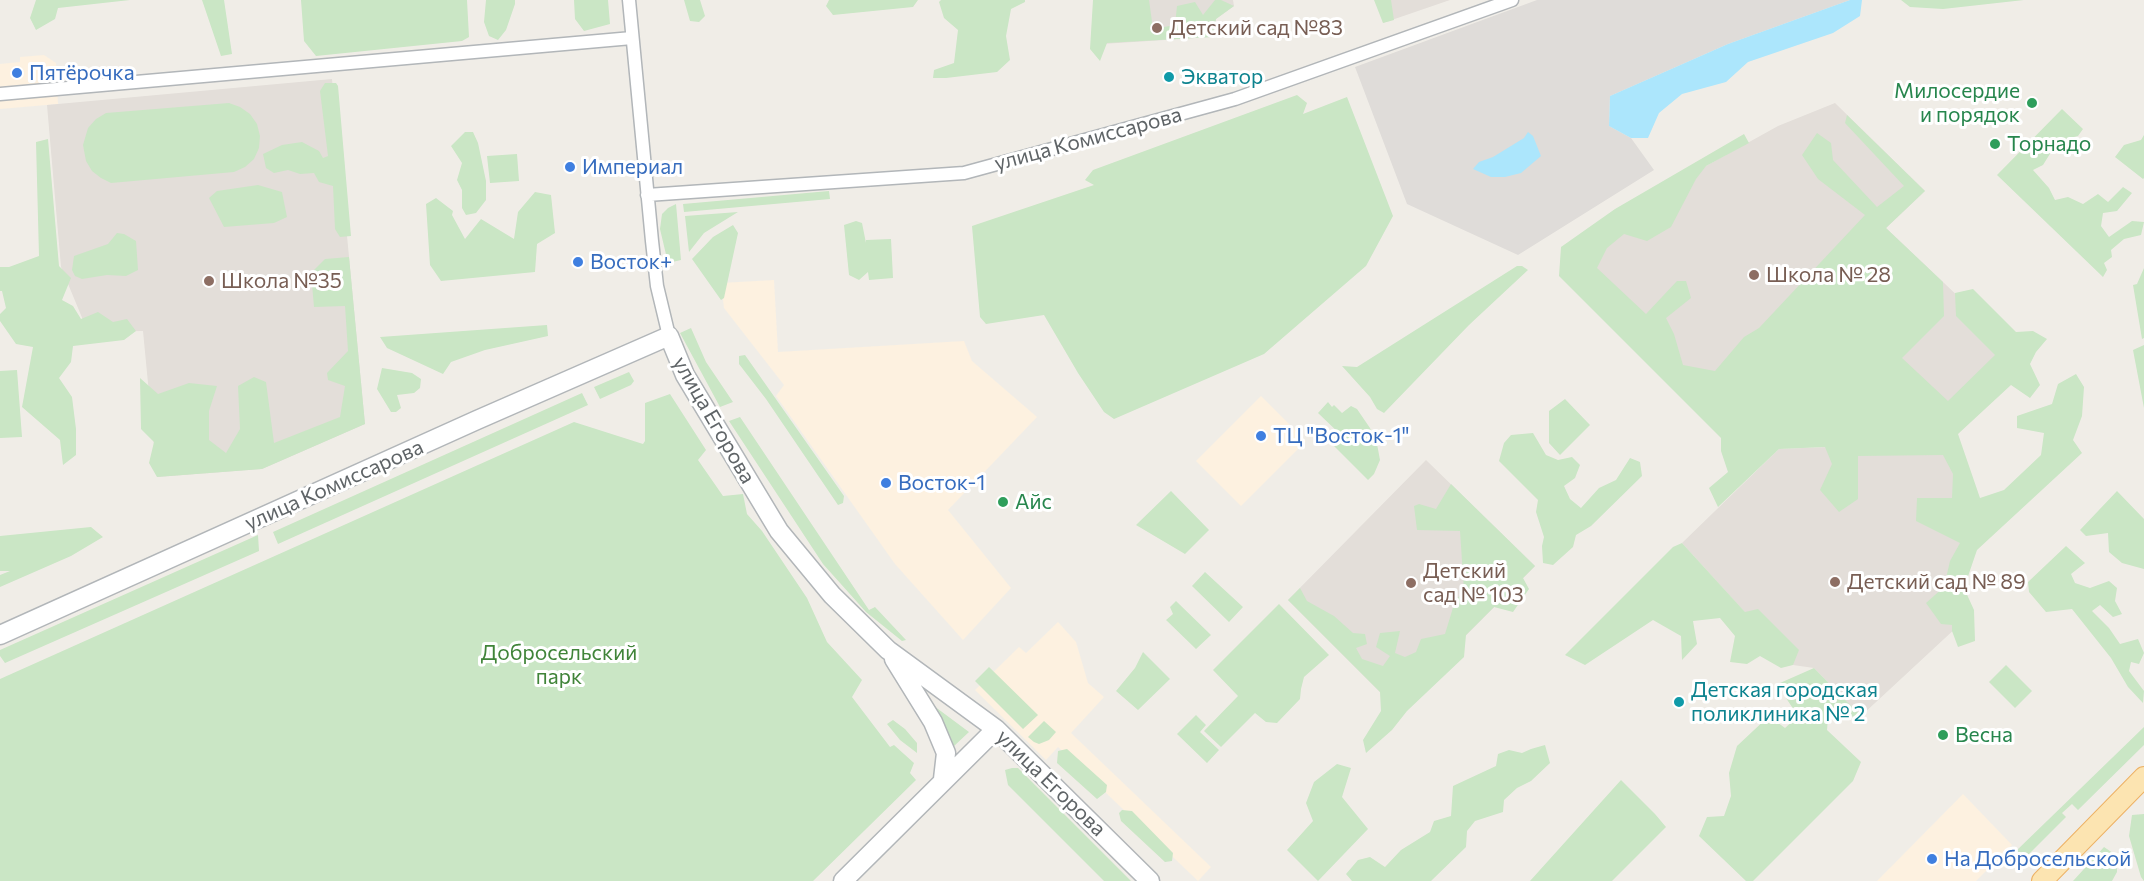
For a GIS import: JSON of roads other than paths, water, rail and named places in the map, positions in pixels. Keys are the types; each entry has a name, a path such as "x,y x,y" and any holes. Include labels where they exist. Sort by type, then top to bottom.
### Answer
{"main road":[{"name":"улица Комиссарова","path":"0,635 669,336"},
{"name":"улица Егорова","path":"669,336 685,375 779,531 832,595 888,650 996,729 1150,881"},
{"name":"улица Егорова","path":"888,650 933,722 946,753 943,779"},
{"path":"843,881 943,779 996,729"},
{"path":"2042,881 2144,777"}],"street":[{"name":"улица Егорова","path":"629,0 646,195 657,286 669,336"},
{"name":"улица Комиссарова","path":"646,195 964,173 1235,99 1512,0"},
{"path":"0,94 632,38"}],"water":[{"path":"1850,0 1862,0 1860,16 1833,33 1748,62 1726,82 1682,94 1659,113 1648,138 1631,138 1609,126 1610,96 1728,44"},
{"path":"1528,132 1533,136 1541,156 1521,173 1505,177 1491,177 1473,169 1479,162 1493,157 1524,138"}],"place":[{"name":"Детский сад №83","path":"1157,28"},
{"name":"Пятёрочка","path":"17,73"},
{"name":"Экватор","path":"1169,77"},
{"name":"Милосердие и порядок","path":"2032,103"},
{"name":"Торнадо","path":"1995,144"},
{"name":"Империал","path":"570,167"},
{"name":"Восток+","path":"578,262"},
{"name":"Школа № 28","path":"1754,275"},
{"name":"Школа №35","path":"209,281"},
{"name":"ТЦ \"Восток-1\"","path":"1261,436"},
{"name":"Восток-1","path":"886,483"},
{"name":"Айс","path":"1003,502"},
{"name":"Детский сад № 89","path":"1835,582"},
{"name":"Детский сад № 103","path":"1411,583"},
{"name":"Детская городская поликлиника № 2","path":"1679,702"},
{"name":"Весна","path":"1943,735"},
{"name":"На Добросельской","path":"1932,859"}],"park label":[{"name":"Добросельский парк","path":"559,665"}]}
